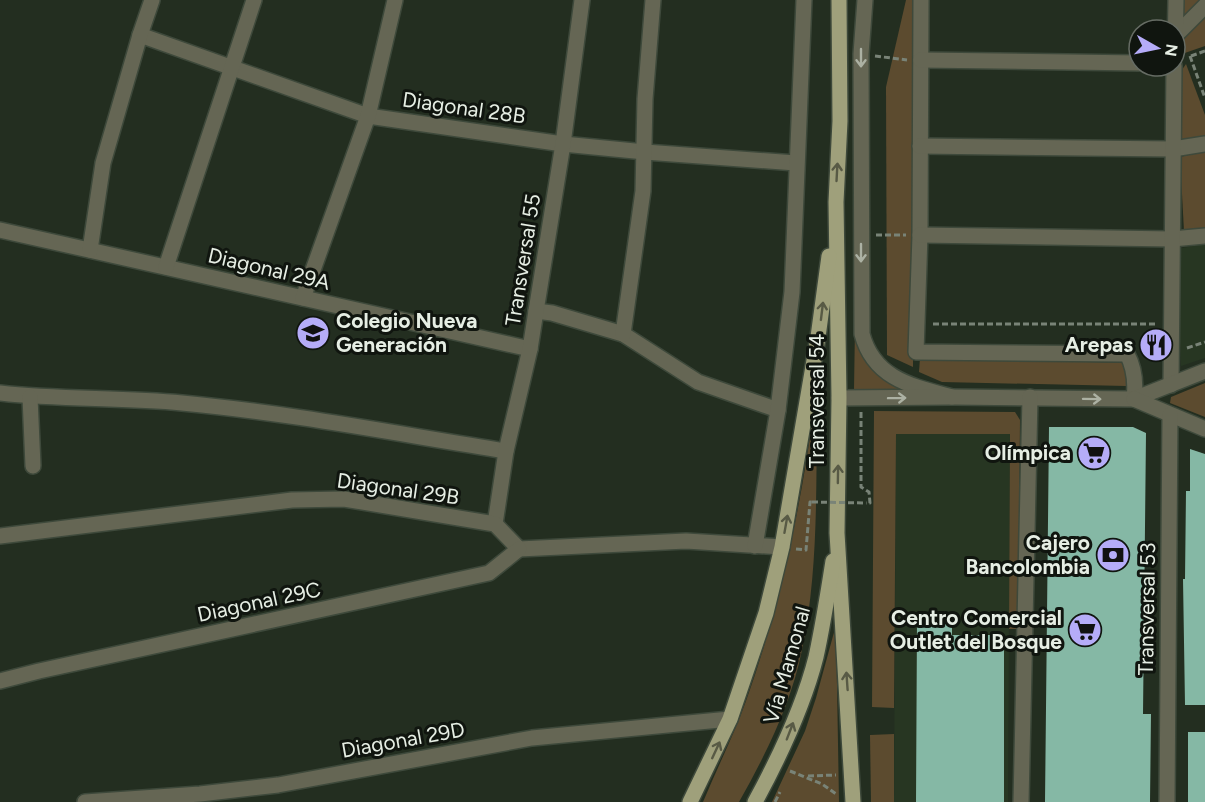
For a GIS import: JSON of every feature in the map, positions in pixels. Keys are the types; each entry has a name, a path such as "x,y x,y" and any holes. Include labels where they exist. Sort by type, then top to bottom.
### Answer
{"main road":[{"name":"Transversal 54","path":"839,0 840,121 836,202 839,398 837,532 853,802"},
{"path":"690,802 730,719 766,613 782,547 818,337 836,202"},
{"name":"Vía Mamonal","path":"755,802 788,737 815,658 827,602 837,532"}],"street":[{"path":"90,250 103,163 152,0"},
{"path":"166,267 254,0"},
{"path":"303,298 368,116 395,0"},
{"name":"Transversal 55","path":"495,524 506,451 530,349 563,144 582,0"},
{"path":"623,334 643,191 645,99 653,0"},
{"name":"Transversal 54","path":"755,546 778,410 792,292 804,0"},
{"path":"865,0 861,54 862,334 867,351 886,373 909,385 952,397"},
{"path":"921,0 920,235 916,352 1127,354 1133,366 1136,386 1134,399"},
{"path":"1176,0 1176,18"},
{"path":"1187,28 1205,6"},
{"name":"Diagonal 28B","path":"140,35 368,116 563,144 796,163"},
{"path":"921,60 1127,63"},
{"path":"1170,385 1165,324 1172,239 1174,78"},
{"path":"920,146 1173,150 1205,144"},
{"name":"Diagonal 29A","path":"0,230 530,349"},
{"path":"920,235 1172,239 1205,236"},
{"path":"536,311 552,313 623,334 698,382 778,410"},
{"path":"839,398 1134,399 1205,371"},
{"path":"0,393 30,397 181,402 506,451"},
{"path":"30,397 33,466"},
{"path":"1022,802 1030,397"},
{"path":"1134,399 1205,429"},
{"name":"Transversal 53","path":"1167,802 1170,416"},
{"name":"Diagonal 29B","path":"0,536 292,500 345,499 495,524"},
{"path":"495,524 519,549 686,541 782,547"},
{"name":"Diagonal 29C","path":"0,681 489,573 519,549"},
{"name":"Diagonal 29D","path":"85,802 200,794 278,785 532,738 730,719"}],"path":[{"path":"875,56 893,59"},
{"path":"1190,57 1205,98"},
{"path":"873,235 889,235"},
{"path":"917,324 1165,324"},
{"path":"1133,366 1137,356 1165,324"},
{"path":"782,547 806,550 810,502 870,503 869,492 861,487 861,407"},
{"path":"790,771 836,794"},
{"path":"806,777 836,775"}],"shaded area":[{"path":"906,0 912,0 913,367 887,355 886,87"},
{"path":"1179,0 1205,0 1205,46 1187,52 1187,18 1179,18"},
{"path":"1187,67 1205,115 1205,137 1179,140 1179,78 1187,78"},
{"path":"1205,151 1205,232 1184,231 1180,157"},
{"path":"1205,244 1205,358 1181,366 1176,249"},
{"path":"855,326 859,346 926,391 854,390"},
{"path":"920,358 1127,363 1126,386 942,382 919,372"},
{"path":"1205,383 1205,417 1170,403 1171,397"},
{"path":"874,411 1015,412 1020,420 1018,629 1009,629 1010,434 896,434 894,708 872,707"},
{"path":"816,412 814,563 807,621 797,670 776,728 739,802 703,802 741,714 769,631 795,524 813,415"},
{"path":"896,434 1010,434 1008,802 894,802"},
{"path":"836,625 839,802 772,802 805,731"},
{"path":"894,734 894,802 871,802 870,735"}],"building":[{"path":"1049,427 1133,427 1146,433 1143,714 1151,714 1150,802 1045,802"},
{"path":"1190,449 1205,454 1205,705 1185,705 1183,579 1185,579 1186,491 1190,491"},
{"path":"917,620 952,620 952,635 1004,635 1004,802 916,802"},
{"path":"1188,732 1205,732 1205,802 1188,802"}],"place":[{"name":"Colegio Nueva Generación","path":"313,333"},
{"name":"Arepas","path":"1156,345"},
{"name":"Olímpica","path":"1094,453"},
{"name":"Cajero Bancolombia","path":"1113,555"},
{"name":"Centro Comercial Outlet del Bosque","path":"1085,630"}]}
